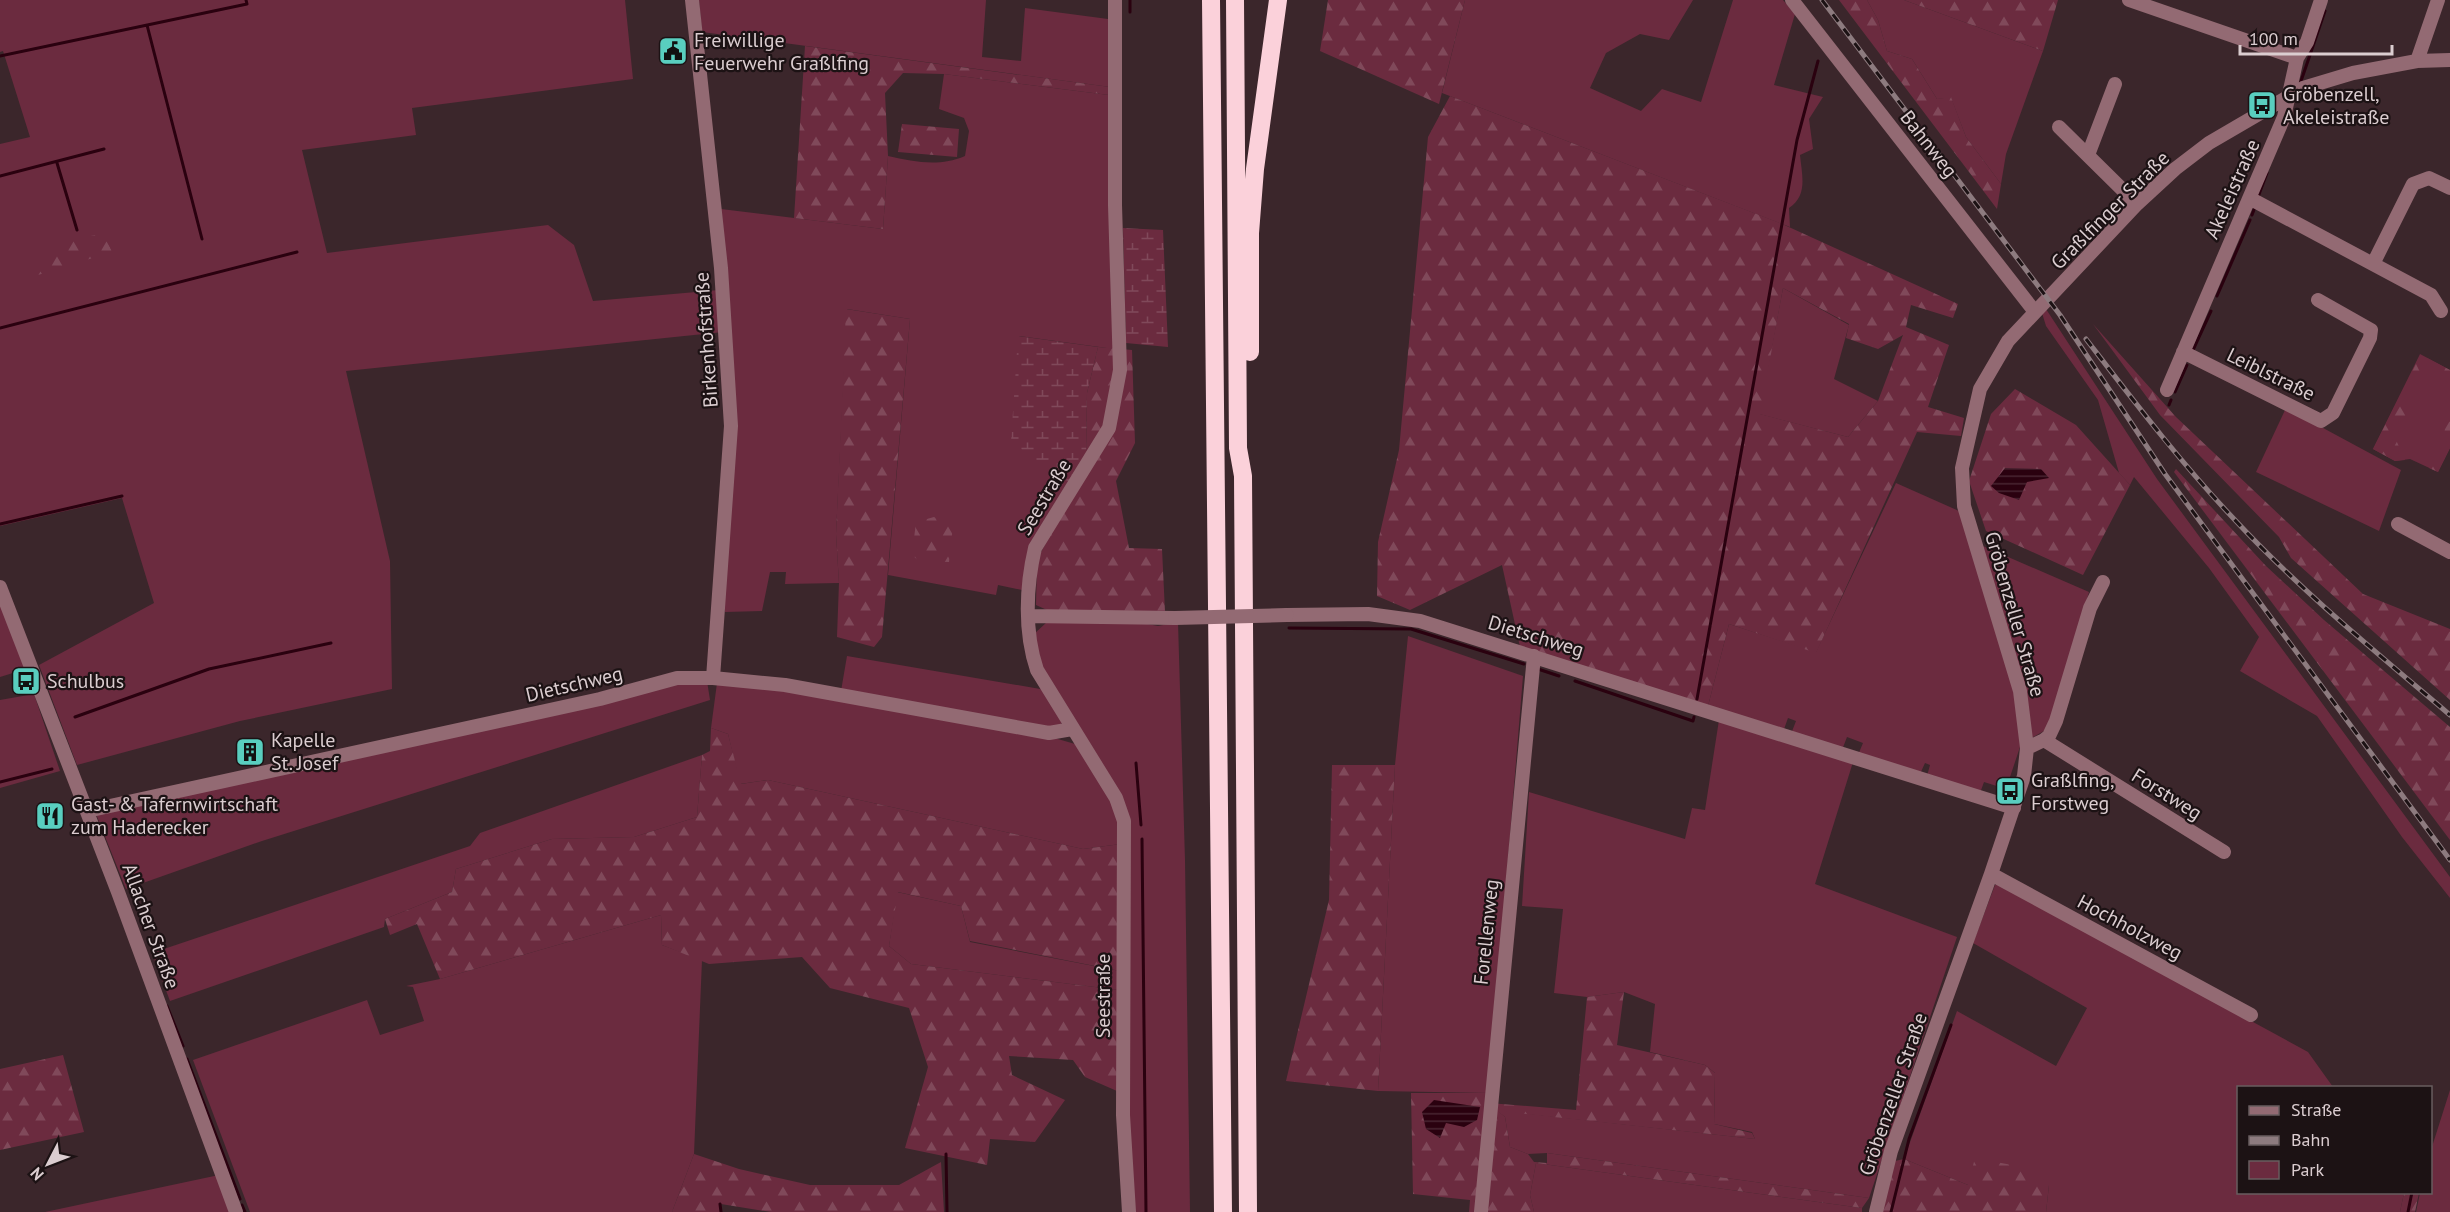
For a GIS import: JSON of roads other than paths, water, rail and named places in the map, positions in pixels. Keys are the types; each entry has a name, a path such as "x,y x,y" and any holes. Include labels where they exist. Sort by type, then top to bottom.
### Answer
{"highway":[{"path":"1211,0 1223,1212"},
{"path":"1235,0 1238,448 1243,476 1248,1212"},
{"path":"1243,476 1249,448 1250,233 1255,169 1278,0"}],"street":[{"name":"Birkenhofstraße","path":"693,0 722,268 731,426 713,678"},
{"name":"Seestraße","path":"1115,0 1115,205 1120,370 1109,428 1035,548 1030,569 1029,616 1030,648 1037,669 1116,798 1124,821 1123,1115 1129,1212"},
{"name":"Bahnweg","path":"1792,0 2035,312"},
{"path":"2129,0 2297,58"},
{"name":"Akeleistraße","path":"2167,390 2251,199 2284,117 2297,58 2307,42 2321,0"},
{"path":"2417,61 2438,0"},
{"name":"Graßlfinger Straße","path":"2035,312 2137,204 2175,169 2209,143 2303,88 2353,73 2417,61 2450,60"},
{"path":"2088,155 2115,84"},
{"path":"2059,127 2137,204"},
{"path":"2373,264 2413,184 2429,178 2450,188"},
{"path":"2251,199 2431,295 2441,311"},
{"name":"Leiblstraße","path":"2183,352 2321,421 2333,413 2370,338 2371,330 2318,300"},
{"name":"Gröbenzeller Straße","path":"1876,1212 1891,1151 2024,776 2027,748 2020,691 1964,506 1962,468 1980,389 2008,341 2035,312"},
{"path":"2398,524 2450,552"},
{"name":"Gröbenzeller Straße","path":"2044,740 2049,736 2056,721 2090,608 2103,582"},
{"name":"Allacher Straße","path":"0,587 87,811 236,1212"},
{"name":"Dietschweg","path":"1029,616 1175,618 1368,614 1420,621 2014,808"},
{"name":"Forellenweg","path":"1480,1212 1534,656"},
{"name":"Dietschweg","path":"87,811 600,699 677,678 713,678 785,685 1049,733 1072,729"},
{"path":"2027,748 2044,740"},
{"name":"Forstweg","path":"2044,740 2224,852"},
{"name":"Hochholzweg","path":"1991,874 2251,1015"}],"waterway":[{"path":"0,56 247,4 246,0"},
{"path":"1130,0 1130,12"},
{"path":"2300,84 2325,11"},
{"path":"147,25 202,239"},
{"path":"1697,699 1797,140 1818,61"},
{"path":"0,176 104,149"},
{"path":"57,163 77,230"},
{"path":"2258,197 2267,173"},
{"path":"2252,215 2255,207"},
{"path":"2217,296 2250,220"},
{"path":"0,328 297,252"},
{"path":"2193,350 2211,311"},
{"path":"2175,392 2187,365"},
{"path":"2169,405 2171,400"},
{"path":"0,524 122,496"},
{"path":"1289,628 1411,629 1524,664"},
{"path":"75,717 209,669 331,643"},
{"path":"1538,669 1559,676"},
{"path":"1575,681 1693,721 1694,717"},
{"path":"1136,763 1141,825"},
{"path":"0,782 52,769"},
{"path":"1142,839 1146,1212"},
{"path":"167,1006 183,1046"},
{"path":"1891,1212 1909,1139 1951,1025"},
{"path":"187,1059 240,1199"},
{"path":"946,1154 947,1212"},
{"path":"2408,1212 2412,1194"},
{"path":"720,1204 721,1212"},
{"path":"242,1205 245,1212"}],"railway":[{"path":"1822,0 2060,315 2165,474 2450,860"},
{"path":"2086,339 2176,453 2259,545 2339,620 2450,715"}],"place":[{"name":"Freiwillige Feuerwehr Graßlfing","path":"673,51"},
{"name":"Gröbenzell, Akeleistraße","path":"2262,105"},
{"name":"Schulbus","path":"26,681"},
{"name":"Kapelle St. Josef","path":"250,752"},
{"name":"Graßlfing, Forstweg","path":"2010,791"},
{"name":"Gast- & Tafernwirtschaft zum Haderecker","path":"50,816"}]}
